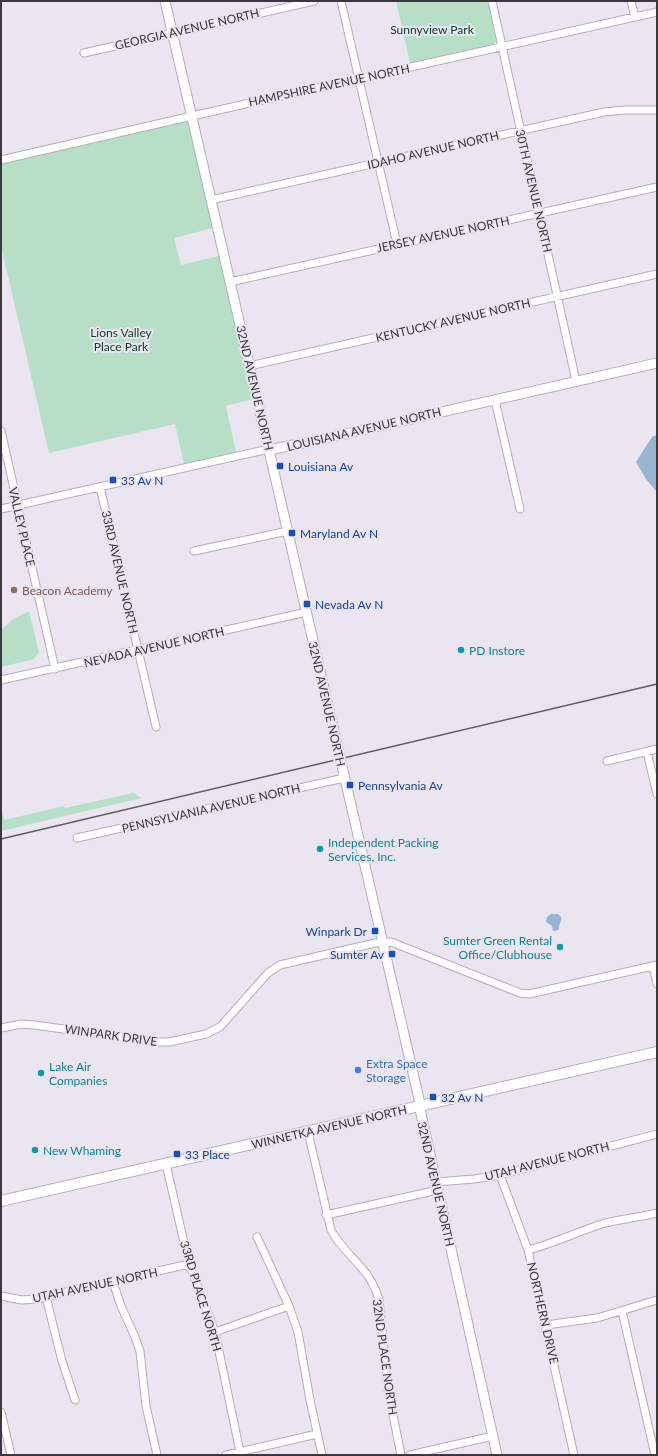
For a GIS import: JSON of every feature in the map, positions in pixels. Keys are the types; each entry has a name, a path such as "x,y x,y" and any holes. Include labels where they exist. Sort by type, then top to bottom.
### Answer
{"main road":[{"name":"WINNETKA AVENUE NORTH","path":"1,1201 657,1052"}],"street":[{"name":"32ND AVENUE NORTH","path":"165,1 420,1106 497,1455"},
{"name":"GEORGIA AVENUE NORTH","path":"84,53 314,1"},
{"path":"341,1 397,244"},
{"name":"30TH AVENUE NORTH","path":"492,1 576,381"},
{"path":"631,1 635,17"},
{"name":"HAMPSHIRE AVENUE NORTH","path":"1,160 657,12"},
{"name":"IDAHO AVENUE NORTH","path":"211,200 615,110 657,110"},
{"name":"JERSEY AVENUE NORTH","path":"230,282 657,187"},
{"name":"KENTUCKY AVENUE NORTH","path":"249,366 657,274"},
{"name":"LOUISIANA AVENUE NORTH","path":"1,509 269,449 323,439 657,363"},
{"path":"495,400 520,509"},
{"name":"VALLEY PLACE","path":"1,430 55,669"},
{"name":"33RD AVENUE NORTH","path":"100,487 156,727"},
{"path":"194,551 288,531"},
{"name":"NEVADA AVENUE NORTH","path":"1,680 307,612"},
{"path":"607,761 657,749"},
{"path":"647,752 657,794"},
{"name":"PENNSYLVANIA AVENUE NORTH","path":"77,838 344,778"},
{"path":"382,942 391,942 520,993 529,994 655,965 657,984"},
{"name":"WINPARK DRIVE","path":"1,1028 22,1024 34,1025 148,1041 169,1042 206,1034 220,1027 268,973 280,965 382,942"},
{"name":"32ND PLACE NORTH","path":"308,1132 326,1215 331,1230 337,1241 368,1276 379,1299 388,1390 401,1455"},
{"name":"UTAH AVENUE NORTH","path":"326,1215 437,1186 500,1174 657,1134"},
{"name":"33RD PLACE NORTH","path":"166,1164 189,1264 215,1332 240,1452"},
{"name":"NORTHERN DRIVE","path":"500,1174 528,1250 574,1455"},
{"path":"528,1250 549,1245 583,1230 606,1223 657,1213"},
{"path":"257,1237 290,1306 298,1332 310,1400 322,1455"},
{"name":"UTAH AVENUE NORTH","path":"1,1296 28,1300 46,1297 189,1264"},
{"path":"113,1282 118,1299 136,1337 140,1351 146,1406 157,1455"},
{"path":"46,1297 62,1361 75,1400"},
{"path":"546,1326 597,1318 657,1300"},
{"path":"215,1332 290,1306"},
{"path":"622,1311 655,1455"},
{"path":"1,1412 10,1455"},
{"path":"226,1455 317,1434"},
{"path":"410,1455 493,1436"}],"green space":[{"name":"Sunnyview Park","path":"396,1 488,1 497,40 492,46 410,63"},
{"name":"Lions Valley Place Park","path":"184,122 189,123 213,228 174,238 181,265 219,256 253,399 226,406 236,452 184,464 175,424 49,453 1,246 1,164"},
{"path":"29,611 39,653 34,659 1,667 1,630 13,619"},
{"path":"133,793 142,798 1,831 1,808 4,820 64,806 65,808"}],"water":[{"path":"657,435 657,492 646,479 636,462 652,437"},
{"path":"551,914 558,914 561,917 559,930 553,931 552,926 546,922 547,917"}],"railway":[{"path":"1,839 657,684"}],"place":[{"name":"Louisiana Av","path":"280,466"},
{"name":"33 Av N","path":"113,480"},
{"name":"Maryland Av N","path":"292,533"},
{"name":"Beacon Academy","path":"14,590"},
{"name":"Nevada Av N","path":"307,604"},
{"name":"PD Instore","path":"461,650"},
{"name":"Pennsylvania Av","path":"350,785"},
{"name":"Independent Packing Services, Inc.","path":"320,849"},
{"name":"Winpark Dr","path":"375,931"},
{"name":"Sumter Green Rental Office/Clubhouse","path":"560,947"},
{"name":"Sumter Av","path":"392,954"},
{"name":"Extra Space Storage","path":"358,1070"},
{"name":"Lake Air Companies","path":"41,1073"},
{"name":"32 Av N","path":"433,1097"},
{"name":"New Whaming","path":"35,1150"},
{"name":"33 Place","path":"177,1154"}]}
